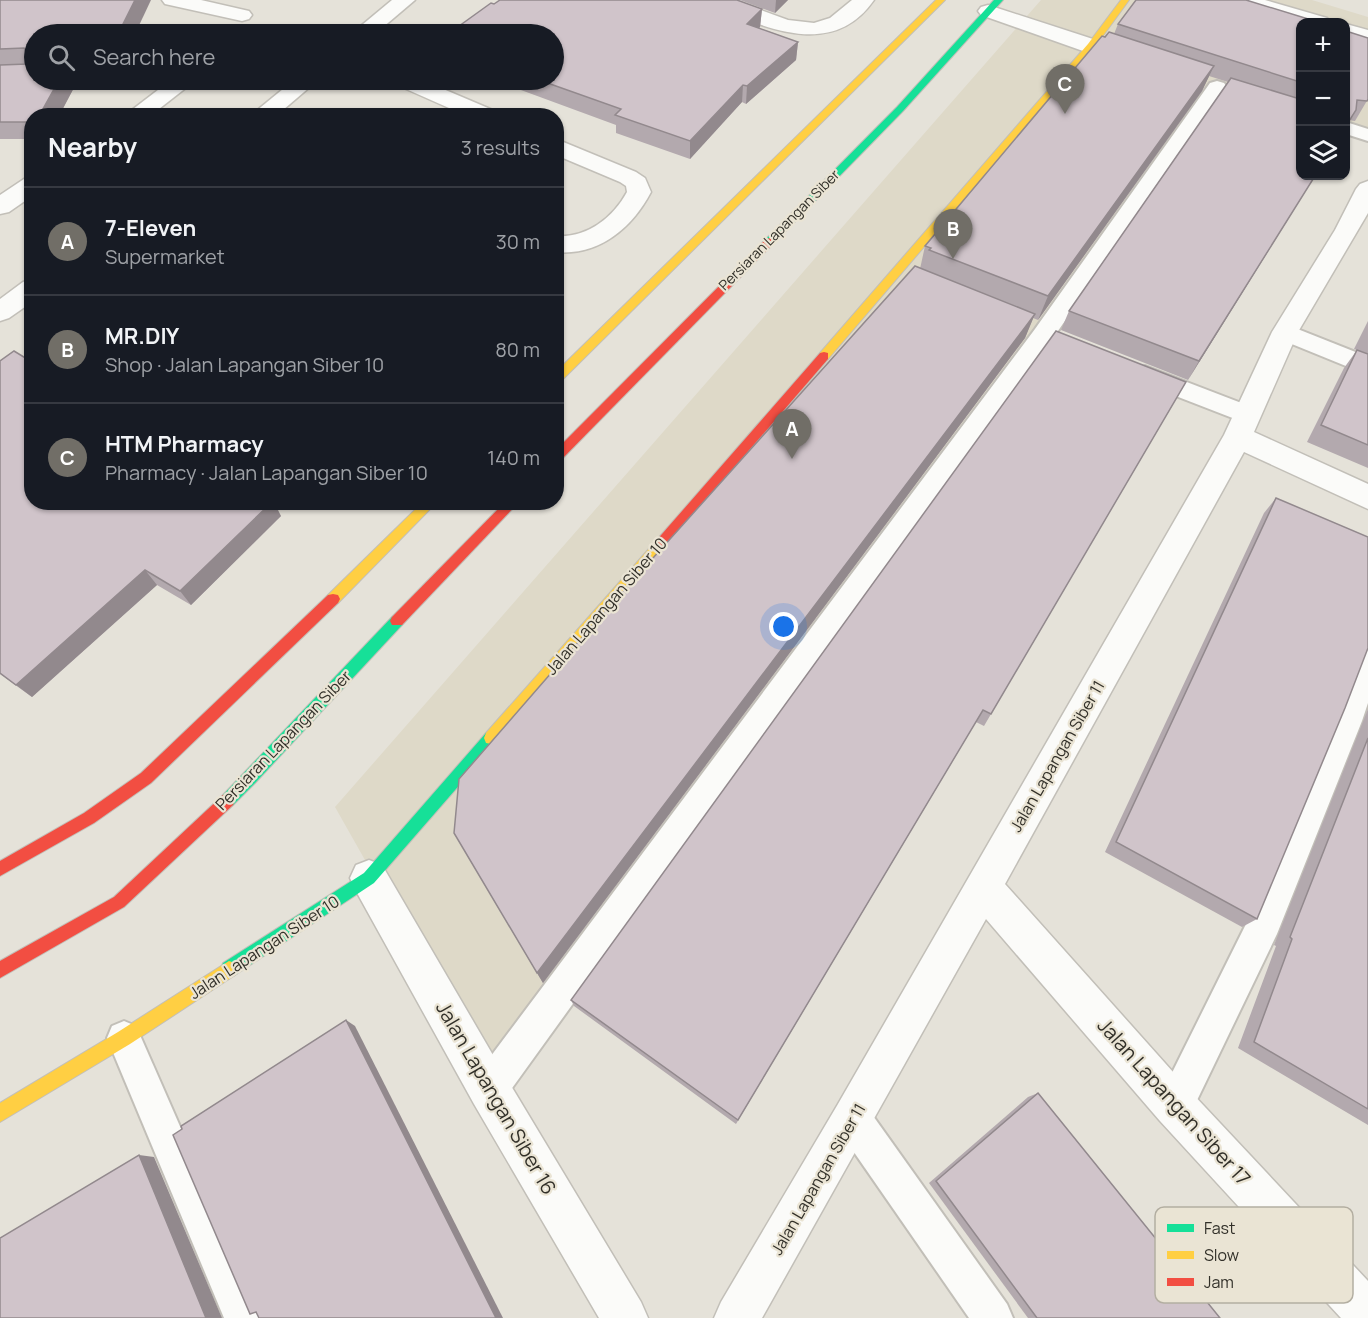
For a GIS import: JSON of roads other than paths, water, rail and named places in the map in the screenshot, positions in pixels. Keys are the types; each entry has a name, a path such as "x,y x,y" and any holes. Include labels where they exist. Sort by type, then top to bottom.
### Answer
{"main road":[{"path":"564,371 941,0"},
{"name":"Jalan Lapangan Siber 10","path":"0,1113 124,1038 369,878 905,280 1125,0"},
{"name":"Persiaran Lapangan Siber","path":"564,450 900,109 993,5"},
{"path":"0,869 89,818 146,778 223,706 423,510"},
{"name":"Persiaran Lapangan Siber","path":"0,970 119,902 259,770 341,679 505,510"}],"street":[{"path":"172,0 244,18"},
{"path":"375,24 405,0"},
{"path":"714,0 798,29 824,28 845,18 864,0"},
{"path":"1243,0 1306,18"},
{"path":"993,5 1091,46"},
{"path":"1350,31 1368,37"},
{"path":"146,108 171,90"},
{"path":"276,108 296,90"},
{"path":"428,90 470,108"},
{"path":"564,149 628,177 637,183 639,192 634,204 615,223 589,241 564,246"},
{"name":"Jalan Lapangan Siber 11","path":"737,1318 853,1119 1243,426 1285,332 1357,233 1368,189"},
{"path":"0,312 24,294"},
{"path":"1243,426 1368,497"},
{"name":"Jalan Lapangan Siber 16","path":"369,878 489,1089 625,1318"},
{"name":"Jalan Lapangan Siber 17","path":"983,887 1175,1106 1269,1207"},
{"name":"Jalan Lapangan Siber 17","path":"1353,1298 1368,1314"}],"lane":[{"path":"1091,46 1112,53"},
{"path":"489,1089 1043,335 1217,87"},
{"path":"1350,129 1368,135"},
{"path":"1285,332 1368,366"},
{"path":"1130,369 1243,426"},
{"path":"1175,1106 1265,922 1347,721 1368,662"},
{"path":"124,1038 244,1318"},
{"path":"853,1119 993,1318"}],"place":[{"name":"HTM Pharmacy","path":"1065,114"},
{"name":"MR.DIY","path":"953,259"},
{"name":"7-Eleven","path":"792,459"}]}
